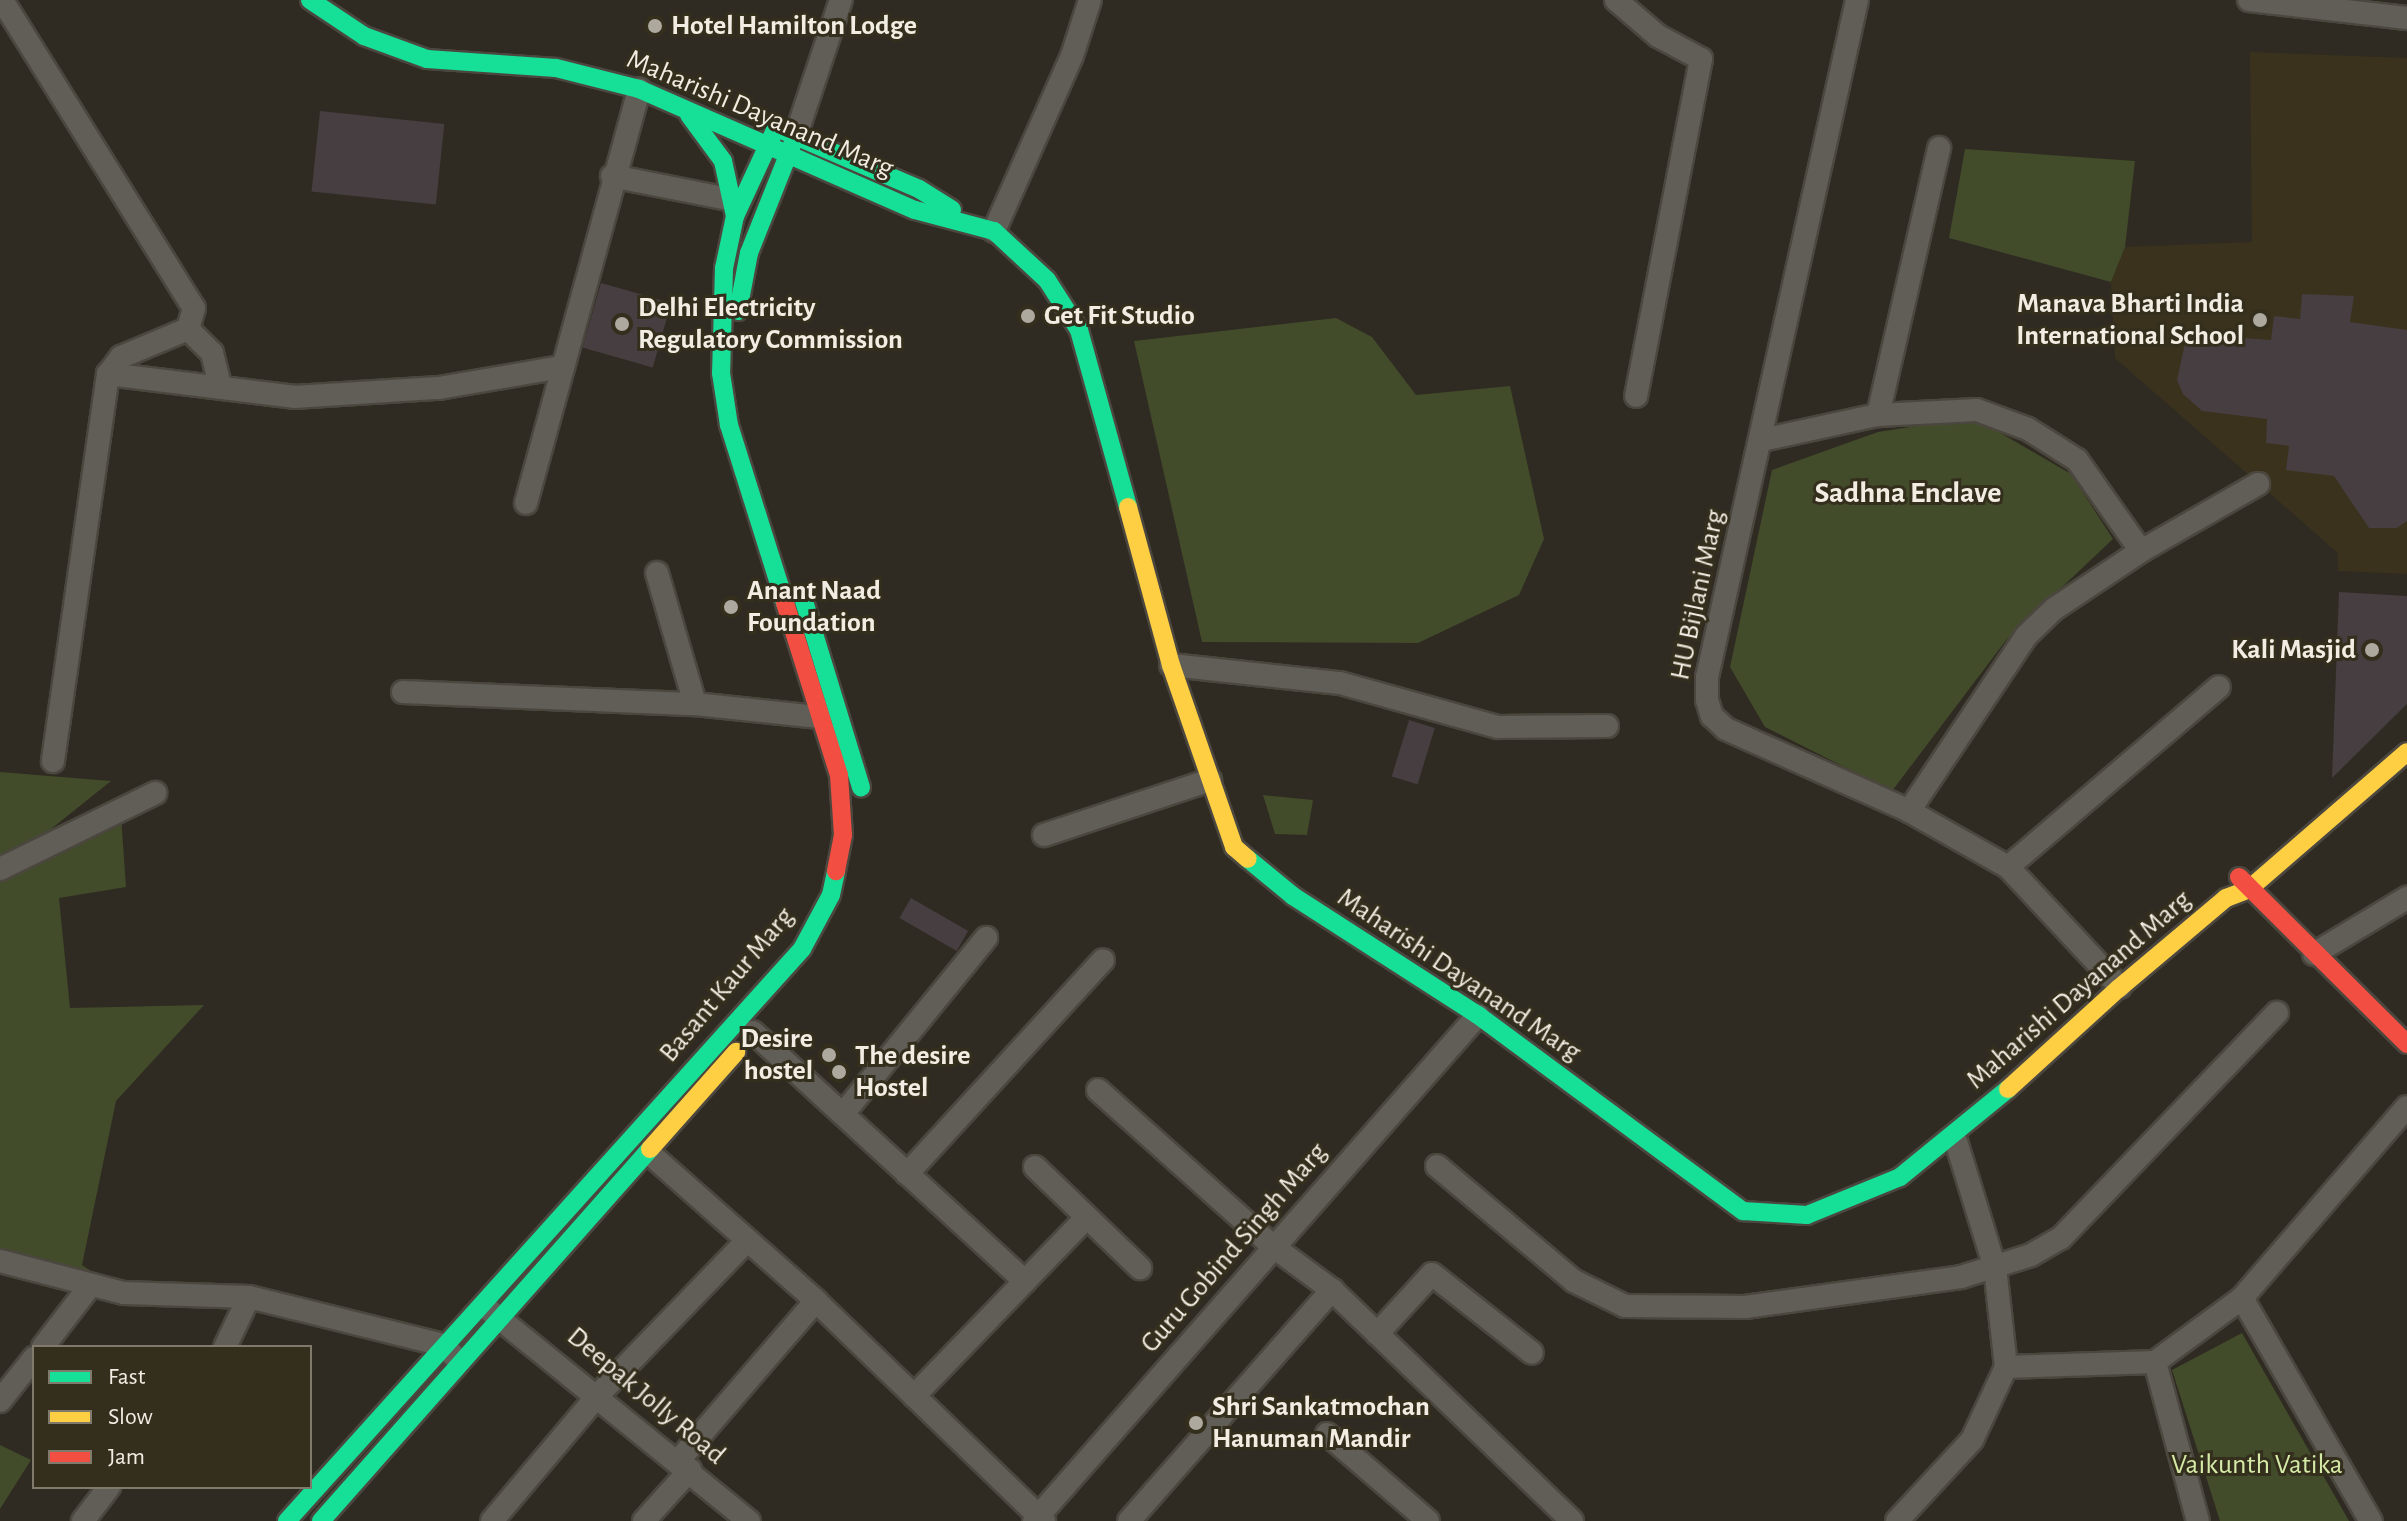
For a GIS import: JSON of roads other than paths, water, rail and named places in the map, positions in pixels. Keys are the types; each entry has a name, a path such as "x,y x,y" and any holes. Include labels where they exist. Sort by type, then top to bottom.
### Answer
{"main road":[{"name":"Maharishi Dayanand Marg","path":"310,0 364,36 416,56 556,68 639,89 767,146"},
{"name":"Maharishi Dayanand Marg","path":"338,0 376,25 422,42 607,63 786,140 919,189 963,219"},
{"path":"678,106 712,140 734,208"},
{"name":"Maharishi Dayanand Marg","path":"786,140 828,174 915,210 963,219 994,231 1047,280 1079,330 1171,665 1224,830 1251,865 1478,1015 1723,1201 1762,1217 1807,1215 1854,1199 1900,1177 1955,1138 2120,987 2407,752"},
{"name":"Basant Kaur Marg","path":"287,1521 478,1304 802,949 818,923 839,866 844,805 729,425 720,320 734,208 767,146 786,140"},
{"name":"Basant Kaur Marg","path":"321,1521 505,1319 753,1032 835,928 857,868 863,806 852,743 744,423 737,381 740,295 786,140"},
{"path":"764,212 802,184 828,174"},
{"name":"Maharishi Dayanand Marg","path":"2244,883 2407,727"},
{"path":"2244,883 2407,1044"}],"street":[{"path":"2,0 192,299 188,329"},
{"path":"786,140 841,0"},
{"path":"994,231 1072,56 1090,0"},
{"path":"1616,0 1658,36 1701,59 1636,396"},
{"name":"HU Bijlani Marg","path":"1857,0 1762,440 1707,677 1712,716 1726,729 1909,811 2008,867 2120,987"},
{"path":"2249,0 2407,18"},
{"path":"526,503 612,176 639,89"},
{"path":"1878,415 1939,148"},
{"path":"612,176 734,208"},
{"path":"53,761 108,374 121,357 188,329"},
{"path":"188,329 212,353 221,388"},
{"path":"108,374 294,397 381,392 562,367"},
{"path":"1762,440 1878,415 1977,410 2028,429 2077,460 2141,551"},
{"path":"1909,811 2026,636 2054,609 2141,551 2258,484"},
{"path":"657,573 695,704"},
{"path":"1171,665 1340,683 1498,727 1607,726"},
{"path":"2008,867 2219,687"},
{"path":"403,692 695,704 819,717"},
{"path":"1044,835 1210,780"},
{"path":"0,869 155,793"},
{"path":"2314,954 2407,898"},
{"path":"843,1114 986,938"},
{"path":"907,1174 1103,960"},
{"path":"1437,1166 1574,1281 1625,1306 1745,1307 1995,1268 2061,1238 2277,1013"},
{"name":"Guru Gobind Singh Marg","path":"1038,1520 1478,1015"},
{"path":"753,1032 1025,1281"},
{"path":"1098,1090 1275,1248 1332,1290 1572,1521"},
{"path":"2006,1367 2155,1362 2242,1298 2407,1107"},
{"path":"1897,1521 1972,1440 2006,1367 1995,1268 1955,1138"},
{"path":"649,1153 745,1243 816,1301 1038,1520"},
{"path":"1035,1167 1085,1219 1140,1268"},
{"path":"914,1396 1085,1219"},
{"path":"492,1521 599,1394 745,1243"},
{"path":"0,1261 89,1287 249,1297 443,1345 462,1363"},
{"path":"1377,1334 1432,1274 1532,1353"},
{"path":"45,1345 89,1287"},
{"path":"1129,1521 1332,1290"},
{"path":"226,1345 249,1297"},
{"path":"2242,1298 2371,1521"},
{"path":"644,1521 684,1465 816,1301"},
{"name":"Deepak Jolly Road","path":"478,1304 505,1319 599,1394 749,1521"},
{"path":"0,1401 32,1361"},
{"path":"2155,1362 2198,1521"},
{"path":"1327,1434 1428,1521"},
{"path":"91,1517 108,1489"}],"place":[{"name":"Hotel Hamilton Lodge","path":"655,26"},
{"name":"Get Fit Studio","path":"1028,316"},
{"name":"Manava Bharti India International School","path":"2260,320"},
{"name":"Delhi Electricity Regulatory Commission","path":"622,324"},
{"name":"Anant Naad Foundation","path":"731,607"},
{"name":"Kali Masjid","path":"2372,650"},
{"name":"Desire hostel","path":"829,1055"},
{"name":"The desire Hostel","path":"839,1072"},
{"name":"Shri Sankatmochan Hanuman Mandir","path":"1196,1423"}],"district":[{"name":"Sadhna Enclave","path":"1908,493"}],"park label":[{"name":"Vaikunth Vatika","path":"2257,1465"}]}
